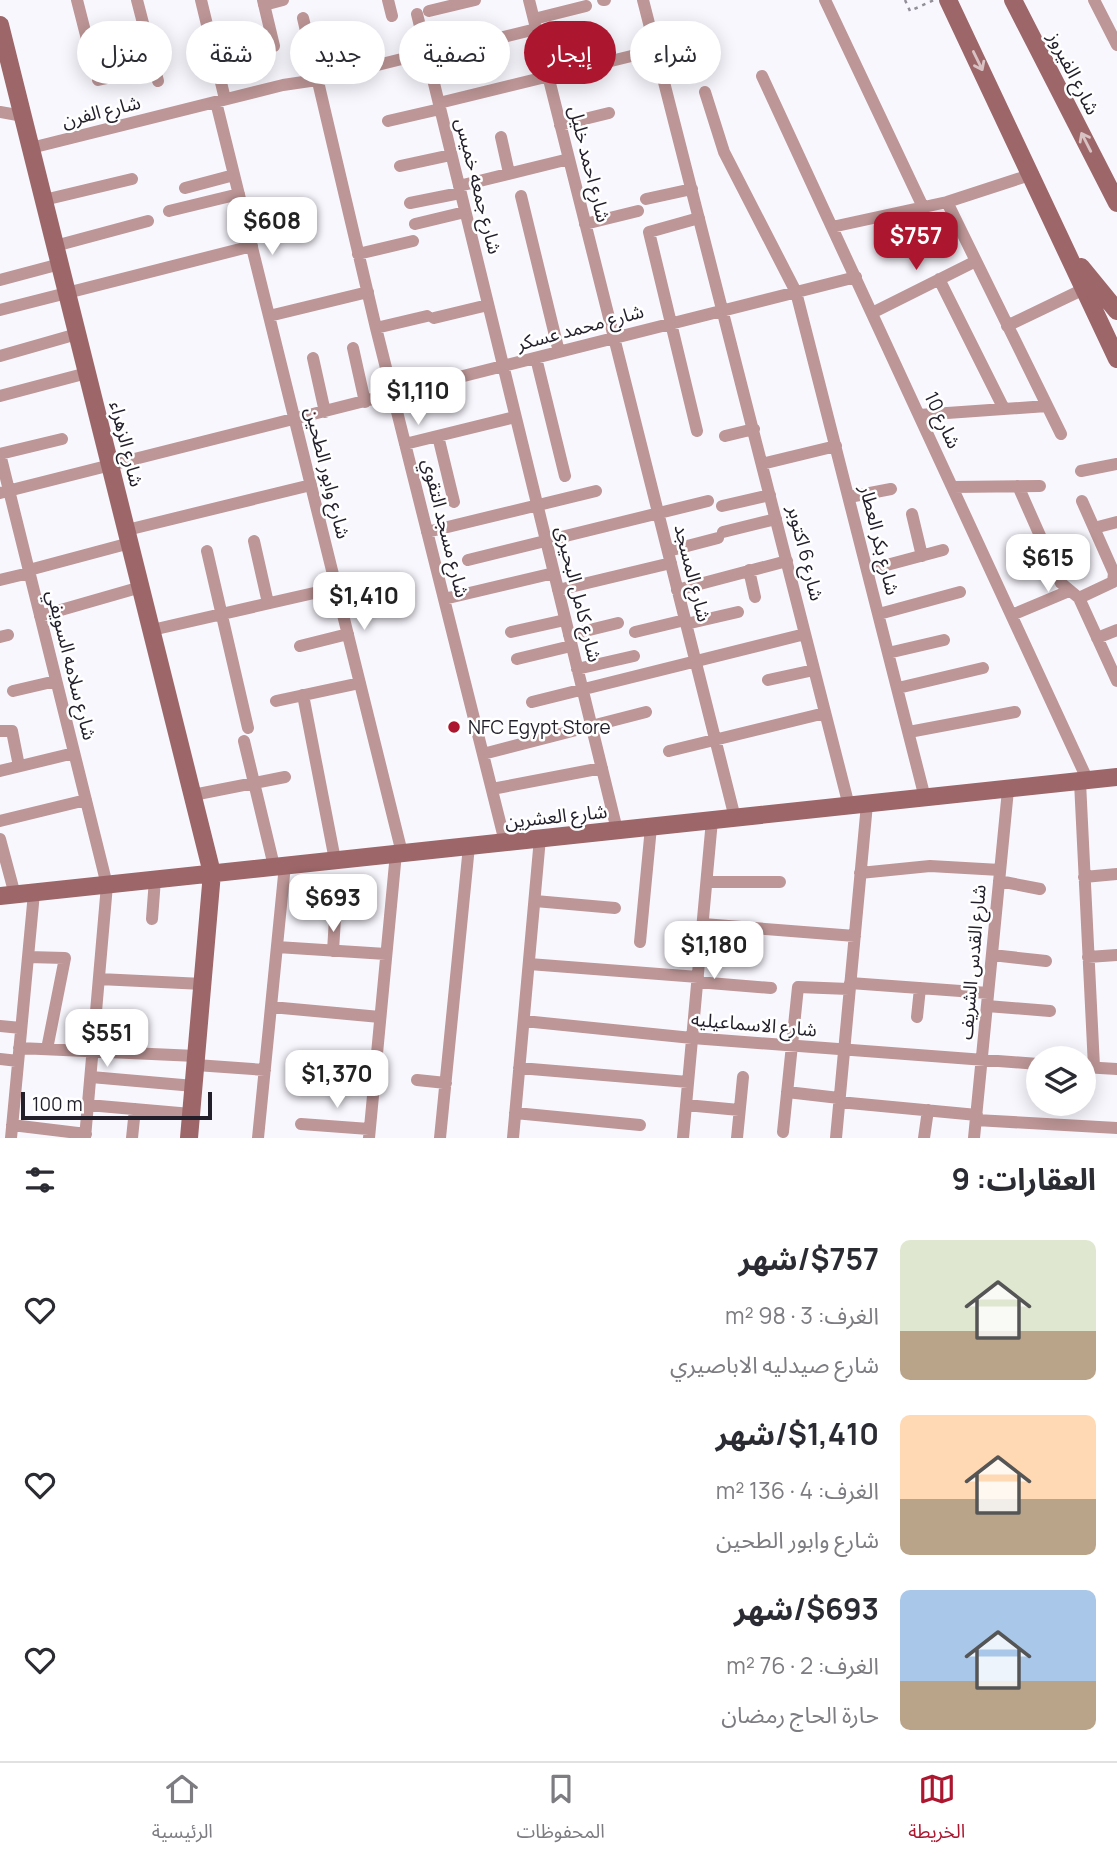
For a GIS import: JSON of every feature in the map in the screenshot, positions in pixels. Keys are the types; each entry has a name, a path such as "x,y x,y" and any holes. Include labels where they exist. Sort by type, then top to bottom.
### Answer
{"main road":[{"path":"948,0 1033,174 1117,359"},
{"name":"شارع الفيروز","path":"1013,0 1117,203"},
{"name":"شارع الزهراء","path":"0,25 212,873 189,1138"},
{"path":"1071,257 1092,277 1117,311"},
{"name":"شارع العشرين","path":"7,896 1117,777"}],"street":[{"path":"77,0 82,21"},
{"path":"137,0 142,21"},
{"name":"شارع وابور الطحين","path":"201,0 234,175 360,683 399,853 386,954 369,1134"},
{"path":"268,21 263,2 283,0"},
{"path":"388,0 392,16"},
{"name":"شارع جمعه خميس","path":"424,21 423,13 475,0"},
{"name":"شارع احمد خليل","path":"529,0 534,21"},
{"name":"شارع 6 اكتوبر","path":"643,0 648,21"},
{"path":"825,0 923,207"},
{"path":"1094,0 1117,45"},
{"path":"544,21 586,6"},
{"name":"شارع 10","path":"762,76 1012,615 1084,781"},
{"path":"388,121 524,83"},
{"name":"شارع الفرن","path":"31,148 290,84"},
{"name":"شارع مسجد التقوي","path":"318,84 505,842"},
{"name":"شارع جمعه خميس","path":"434,84 503,367"},
{"name":"شارع احمد خليل","path":"550,84 614,337"},
{"name":"شارع 6 اكتوبر","path":"665,84 849,806"},
{"name":"شارع بكر العطار","path":"705,92 724,152 796,292 925,798"},
{"path":"0,112 23,116"},
{"path":"560,125 609,113"},
{"path":"501,137 509,173"},
{"path":"400,166 451,155"},
{"path":"410,204 509,173 569,159"},
{"path":"832,227 947,202 1033,174"},
{"path":"185,188 234,175"},
{"path":"44,200 132,180"},
{"path":"646,199 692,189"},
{"path":"169,211 239,194"},
{"path":"521,196 559,352"},
{"path":"947,202 1061,434"},
{"path":"585,224 638,211"},
{"path":"415,224 465,212"},
{"path":"697,431 649,232 699,218"},
{"path":"55,246 148,221"},
{"path":"358,254 413,241"},
{"path":"0,310 252,246"},
{"path":"872,313 976,261"},
{"path":"0,280 60,264"},
{"name":"شارع محمد عسكر","path":"4,492 856,277"},
{"path":"939,279 1004,409"},
{"path":"1007,326 1086,288"},
{"path":"269,316 368,292"},
{"path":"376,328 488,305"},
{"path":"0,356 78,334"},
{"name":"شارع المسجد","path":"614,337 735,818"},
{"path":"353,348 365,402"},
{"path":"313,358 325,412"},
{"path":"536,358 565,476"},
{"name":"شارع كامل البحيرى","path":"503,367 617,830"},
{"path":"0,396 87,373"},
{"path":"919,415 1047,406"},
{"path":"405,444 515,417"},
{"path":"724,436 754,429"},
{"path":"439,436 454,502"},
{"path":"0,454 62,439"},
{"path":"762,464 836,446"},
{"name":"شارع سلامه السويفي","path":"0,454 4,492 29,571 107,885 86,1136"},
{"path":"1081,471 1117,464"},
{"path":"0,580 128,537 311,485"},
{"path":"1018,486 1061,583 1074,595 1117,681"},
{"path":"952,487 1040,486"},
{"path":"849,497 891,489"},
{"path":"427,532 596,491"},
{"path":"722,506 770,495"},
{"path":"468,560 708,501"},
{"path":"1012,615 1110,584 1115,579 1082,501"},
{"path":"912,514 922,556"},
{"path":"558,590 669,557 720,535 776,519"},
{"path":"1094,528 1117,522"},
{"path":"254,541 268,603"},
{"path":"867,570 943,550"},
{"path":"207,551 222,614 254,783 280,865 277,947 258,1138"},
{"path":"677,590 787,561"},
{"path":"749,570 755,597"},
{"path":"444,599 554,573"},
{"path":"40,616 141,587"},
{"path":"152,631 336,588"},
{"path":"879,614 960,592"},
{"path":"635,632 738,612"},
{"path":"511,632 565,620"},
{"path":"517,659 618,623"},
{"path":"1097,638 1117,630"},
{"path":"300,646 348,634"},
{"path":"533,702 805,634"},
{"path":"888,653 944,640"},
{"path":"577,668 634,656"},
{"path":"898,688 983,668"},
{"path":"768,680 814,670"},
{"path":"13,691 56,681"},
{"path":"276,701 360,683"},
{"path":"303,695 335,860"},
{"path":"483,754 646,712"},
{"path":"909,732 1015,712"},
{"path":"669,751 825,713"},
{"path":"0,731 12,731 19,766"},
{"path":"0,771 74,753"},
{"path":"492,789 601,768"},
{"path":"193,795 285,777"},
{"path":"1084,781 1089,1046"},
{"name":"شارع القدس الشريف","path":"974,1138 1008,790"},
{"path":"0,821 86,800"},
{"path":"836,1138 867,804"},
{"path":"683,1138 712,820"},
{"path":"640,942 651,827"},
{"path":"513,1138 540,838"},
{"path":"0,839 7,896"},
{"path":"440,1138 469,846"},
{"path":"860,873 930,866 999,876 1040,889"},
{"path":"1084,877 1117,874"},
{"path":"152,919 155,879"},
{"path":"707,882 780,883"},
{"path":"34,893 11,1132 86,1136"},
{"path":"535,901 615,908"},
{"path":"333,951 335,918"},
{"path":"703,923 855,936"},
{"path":"277,947 386,954"},
{"path":"992,955 1046,961"},
{"path":"1088,957 1117,955"},
{"path":"28,957 65,958 47,1049"},
{"path":"529,964 771,988"},
{"path":"99,979 202,984"},
{"path":"783,1132 798,987 919,988 1050,1011"},
{"path":"917,1017 919,988"},
{"path":"271,1007 380,1017"},
{"name":"شارع الاسماعيليه","path":"524,1021 692,1038 1026,1063"},
{"path":"0,1026 21,1028"},
{"path":"19,1048 196,1060 265,1070"},
{"path":"0,1059 18,1061"},
{"path":"519,1068 688,1082"},
{"path":"1096,1068 1117,1069"},
{"path":"305,1069 375,1074"},
{"path":"91,1077 194,1086"},
{"path":"737,1138 743,1077"},
{"path":"417,1080 446,1083"},
{"path":"787,1092 976,1117 1117,1128"},
{"path":"88,1105 191,1114"},
{"path":"686,1105 739,1110"},
{"path":"132,1138 135,1109"},
{"path":"924,1138 928,1110"},
{"path":"515,1113 640,1125"},
{"path":"616,1138 618,1123"},
{"path":"301,1124 369,1134"}],"path":[{"path":"905,0 910,11 934,0"}],"place":[{"name":"NFC Egypt Store","path":"454,727"}]}
